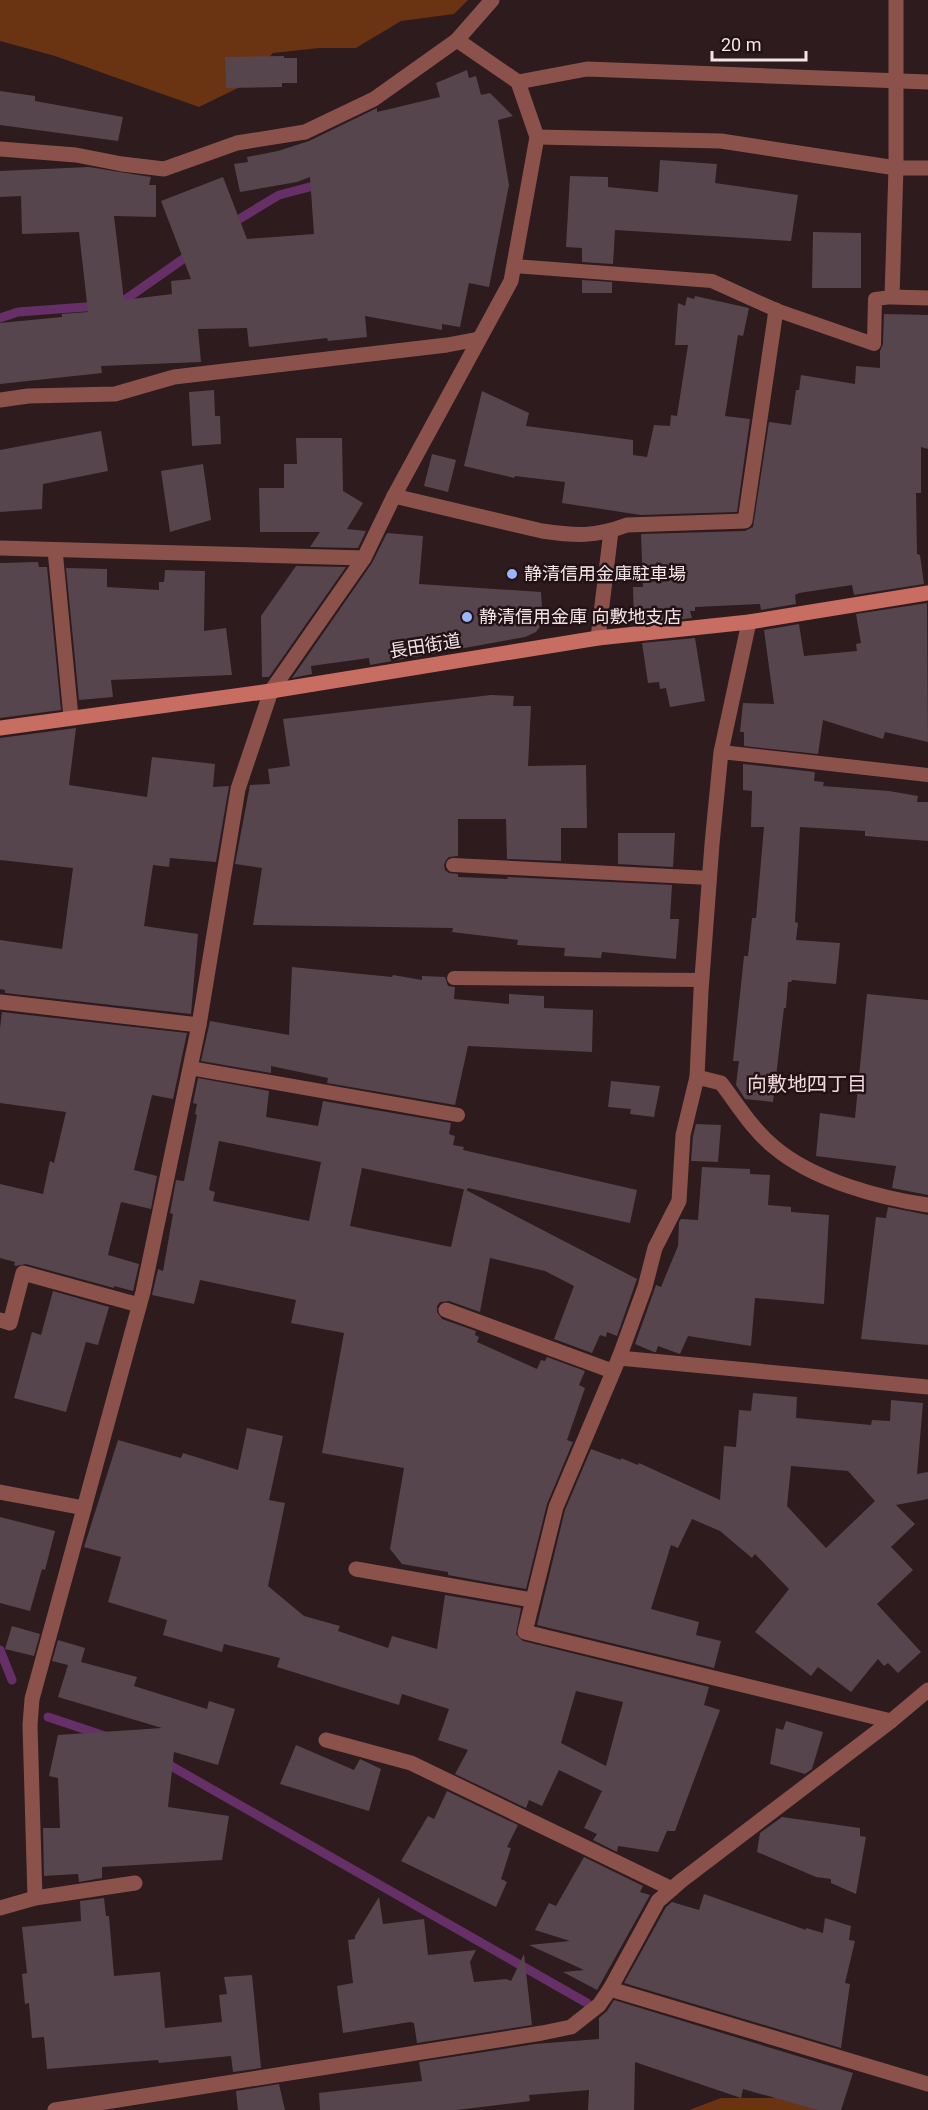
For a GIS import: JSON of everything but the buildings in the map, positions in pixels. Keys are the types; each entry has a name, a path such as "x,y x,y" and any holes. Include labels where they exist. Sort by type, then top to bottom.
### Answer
{"main road":[{"name":"長田街道","path":"0,728 271,691 598,638 749,622 928,593"}],"street":[{"path":"0,149 76,155 164,169 237,143 305,132 374,99 457,40 492,0"},
{"path":"896,0 896,168 892,297 928,298"},
{"path":"35,1898 30,1725 32,1699 140,1305 199,1025 238,789 271,691 364,558 394,496 511,281 537,137 518,82 457,40"},
{"path":"518,82 587,69 928,82"},
{"path":"537,137 721,141 896,168 928,168"},
{"path":"394,496 542,531 590,535 627,525 746,521 776,310"},
{"path":"0,400 28,396 115,394 174,377 447,345 479,339"},
{"path":"598,638 611,531"},
{"path":"0,548 364,558"},
{"path":"55,550 71,717"},
{"path":"749,622 721,752 702,980 697,1077 683,1135 679,1201 655,1248 645,1287 616,1365 556,1507 525,1632 891,1721"},
{"path":"0,1002 199,1025"},
{"path":"697,1077 721,1083 750,1124 774,1148 806,1168 838,1182 895,1200 928,1205"},
{"path":"0,1320 10,1323 23,1273 140,1305"},
{"path":"446,1310 616,1365 928,1387"},
{"path":"0,1492 84,1508"},
{"path":"356,1569 532,1600"},
{"path":"55,2110 571,2027 599,2005 658,1902 928,1690"},
{"path":"326,1740 411,1763 672,1889"},
{"path":"0,1908 35,1898 135,1883"},
{"path":"610,1989 928,2084"}],"lane":[{"path":"514,266 712,281 776,310 874,344 875,299 892,297"},
{"path":"721,752 928,775"},
{"path":"453,865 710,878"},
{"path":"454,978 702,980"},
{"path":"190,1068 458,1115"}],"shaded area":[{"path":"0,0 468,0 454,14 401,21 356,48 319,48 273,53 238,88 199,107 55,56 0,41"},
{"path":"721,2098 800,2098 820,2110 689,2110"}],"waterway":[{"path":"231,224 279,195 321,184"},
{"path":"119,304 193,252"},
{"path":"0,318 18,312 99,306"},
{"path":"0,1650 12,1680"},
{"path":"48,1717 105,1736"},
{"path":"164,1762 587,2003"}],"place":[{"name":"静清信用金庫駐車場","path":"512,574"},
{"name":"静清信用金庫 向敷地支店","path":"467,617"}],"district":[{"name":"向敷地四丁目","path":"807,1084"}]}
